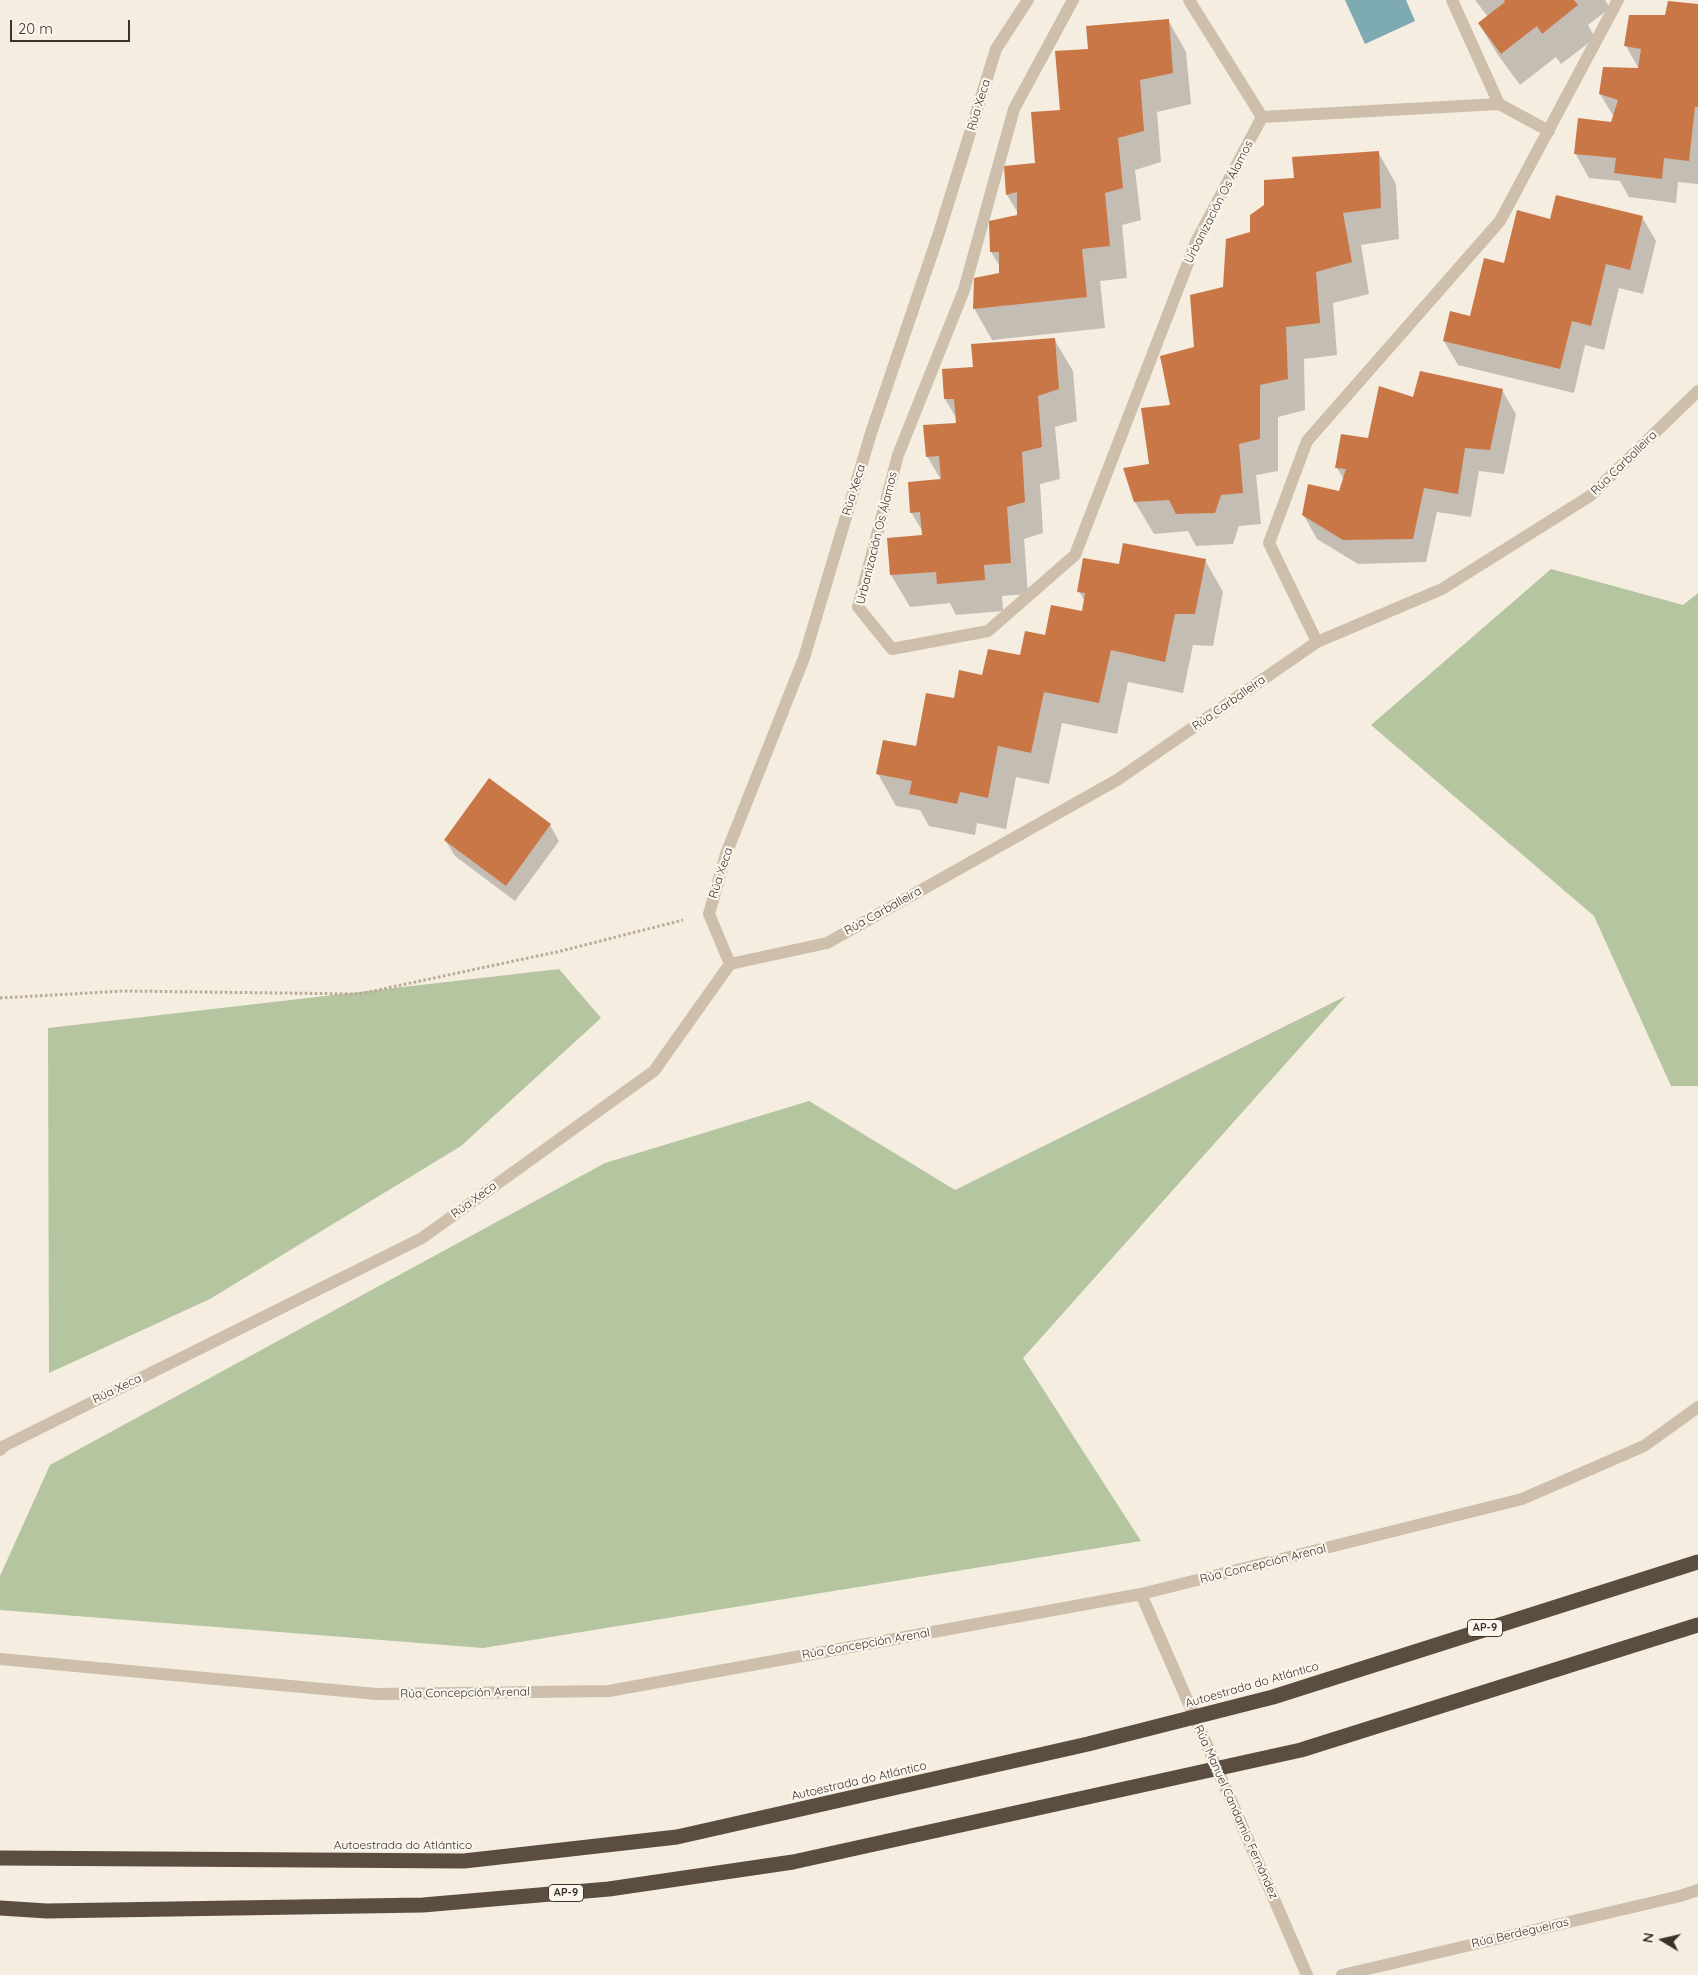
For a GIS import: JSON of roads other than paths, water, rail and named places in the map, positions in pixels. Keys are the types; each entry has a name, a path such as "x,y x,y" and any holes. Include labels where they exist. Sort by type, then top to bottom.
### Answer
{"highway":[{"name":"Autoestrada do Atlántico","path":"0,1858 464,1861 677,1838 1088,1744 1273,1698 1698,1562"},
{"name":"AP-9","path":"0,1908 47,1911 423,1905 609,1889 794,1862 1300,1750 1698,1625"}],"street":[{"name":"Rúa Xeca","path":"0,1450 4,1446 422,1238 654,1070 730,964 709,914 726,854 804,658 871,433 939,234 996,49 1028,0"},
{"name":"Urbanización Os Álamos","path":"1073,0 1014,109 964,290 898,454 858,608 892,649 988,631 1074,555 1196,242 1262,117"},
{"path":"1189,0 1262,117 1499,104 1549,131"},
{"path":"1452,0 1499,104"},
{"path":"1317,642 1269,543 1307,441 1500,221 1618,0"},
{"name":"Rúa Carballeira","path":"730,964 827,943 1117,780 1317,642 1442,589 1590,496 1698,391"},
{"name":"Rúa Concepción Arenal","path":"0,1659 377,1694 608,1690 1141,1594 1522,1500 1644,1446 1698,1407"},
{"name":"Rúa Manuel Candamio Fernández","path":"1141,1594 1307,1975"},
{"name":"Rúa Berdegueiras","path":"1342,1975 1680,1896 1698,1890"}],"water":[{"path":"1345,0 1406,0 1415,21 1365,44"}]}
